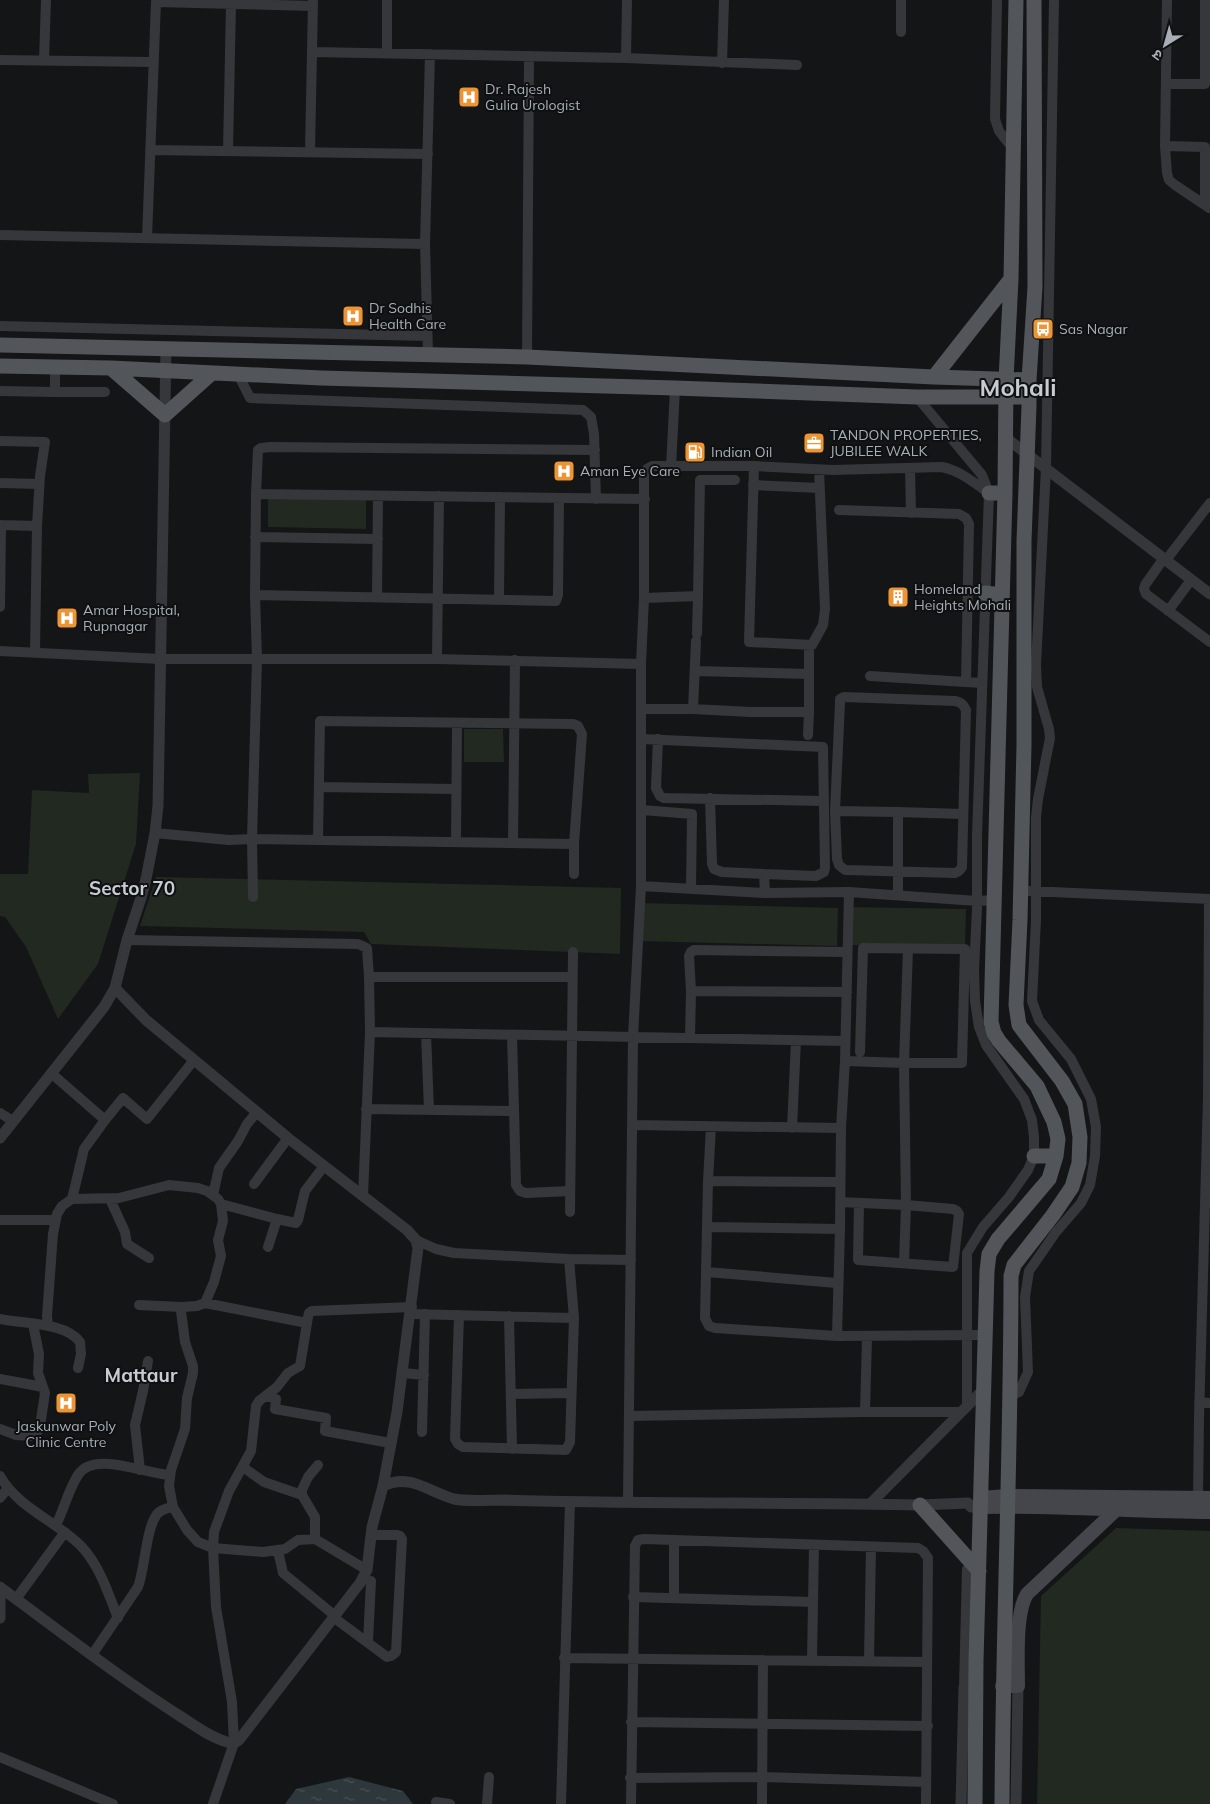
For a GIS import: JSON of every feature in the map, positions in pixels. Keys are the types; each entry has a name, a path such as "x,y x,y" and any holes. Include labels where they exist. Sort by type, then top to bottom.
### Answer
{"main road":[{"path":"975,1804 970,1687 973,1570 984,1390 984,1335 989,1254 998,1239 1049,1179 1056,1156 1058,1139 1054,1122 1038,1086 999,1041 994,1033 991,1022 1005,493 1006,380 1011,278 1016,0"},
{"path":"1002,1804 1002,1686 1010,1396 1018,1327 1011,1276 1014,1265 1054,1215 1072,1187 1079,1163 1080,1137 1075,1104 1062,1081 1019,1025 1016,1005 1024,745 1024,541 1029,380 1035,287 1034,0"},
{"path":"934,377 1011,278"},
{"path":"0,345 527,357 1029,380"},
{"path":"0,366 111,368 321,378 916,397 1029,397"},
{"path":"111,368 165,415 212,373"},
{"path":"989,493 1005,493"},
{"path":"985,593 1002,595"},
{"path":"999,1041 1019,1025"},
{"path":"1034,1156 1056,1156"},
{"path":"977,1503 1204,1498"},
{"path":"1007,1501 1052,1507 1150,1512 1210,1512"},
{"path":"920,1505 973,1570"},
{"path":"1002,1686 1018,1686 1020,1616 1023,1600 1027,1594 1116,1510"}],"street":[{"path":"44,61 46,0"},
{"path":"387,53 388,0"},
{"path":"626,58 627,0"},
{"path":"722,63 724,0"},
{"path":"900,32 901,0"},
{"path":"998,0 995,119 999,131 1013,149"},
{"path":"1018,1327 1029,1270 1056,1232 1081,1202 1090,1185 1095,1156 1096,1128 1091,1099 1083,1082 1071,1059 1039,1020 1032,1001 1036,920 1036,817 1050,738 1040,701 1036,676 1046,468 1054,0"},
{"path":"1167,0 1165,146 1169,180 1208,207"},
{"path":"1166,84 1208,84 1208,23 1205,0"},
{"path":"147,238 157,2 231,4 313,3 310,152"},
{"path":"228,151 231,4"},
{"path":"312,52 626,58 797,65"},
{"path":"428,354 425,244 430,54"},
{"path":"527,357 530,56"},
{"path":"0,60 153,62"},
{"path":"1165,146 1207,147 1208,207"},
{"path":"150,150 428,154"},
{"path":"0,234 425,244"},
{"path":"0,326 427,336"},
{"path":"0,1138 104,1007 115,988 126,940 141,898 155,833 158,806 166,348"},
{"path":"55,368 55,392"},
{"path":"238,374 250,398 583,410 591,417 594,434 596,499"},
{"path":"671,467 675,388"},
{"path":"0,391 105,392"},
{"path":"916,397 982,475 989,493 974,970 975,1001 979,1028 986,1045 1024,1099 1032,1120 1034,1138 1034,1156 1028,1170 1009,1198 982,1227 967,1252 967,1335 964,1409"},
{"path":"1006,438 1210,594"},
{"path":"0,441 45,442 37,526 35,652"},
{"path":"253,898 252,839 256,659 255,537 257,454 261,448 595,450"},
{"path":"628,1502 633,1037 642,886 641,739 644,474 652,466 754,466 819,470 942,467 952,469 989,493"},
{"path":"754,466 748,642 812,645 823,625 825,618 819,470"},
{"path":"910,468 911,513"},
{"path":"693,709 697,638 700,480 735,480"},
{"path":"754,482 820,486"},
{"path":"0,483 40,484"},
{"path":"256,494 645,499"},
{"path":"377,597 378,496"},
{"path":"437,659 439,496"},
{"path":"499,599 500,497"},
{"path":"254,595 552,601 558,599 559,498"},
{"path":"1210,503 1145,585 1144,589 1146,594 1210,642"},
{"path":"839,510 959,514 966,518 968,524 966,682"},
{"path":"0,607 0,525 37,526"},
{"path":"255,537 378,539"},
{"path":"1168,611 1191,580"},
{"path":"644,598 698,596"},
{"path":"0,651 160,659 437,659 642,664"},
{"path":"808,735 809,651"},
{"path":"513,843 515,660"},
{"path":"966,669 983,669"},
{"path":"695,671 810,674"},
{"path":"870,676 982,683"},
{"path":"844,697 960,702 966,710 963,814 962,867 955,873 845,870 839,866 835,812 840,699 844,697"},
{"path":"642,709 809,712"},
{"path":"318,840 320,721 573,724 578,726 582,734 574,844 574,874"},
{"path":"456,842 457,723"},
{"path":"641,739 823,747 824,872 816,876 722,872 714,869 712,864 710,798"},
{"path":"658,739 656,788 660,796 664,798 823,802"},
{"path":"319,787 456,789"},
{"path":"642,810 692,814 691,889"},
{"path":"835,812 963,814"},
{"path":"898,812 898,895"},
{"path":"155,833 229,840 574,844"},
{"path":"764,874 765,893"},
{"path":"642,886 765,893 849,892 977,901 995,900"},
{"path":"1020,891 1210,899 1205,1350 1199,1402 1204,1498"},
{"path":"837,1336 841,1128 845,1061 849,892"},
{"path":"126,940 358,944 367,948 370,1032 363,1196"},
{"path":"845,1061 962,1063 966,949 863,948 860,1052"},
{"path":"904,1263 906,1205 904,1063 908,949"},
{"path":"690,1037 691,991 689,956 694,950 847,952"},
{"path":"570,1212 573,952"},
{"path":"369,978 572,977"},
{"path":"115,988 146,1020 288,1138 407,1230 416,1240 445,1252 570,1259 631,1260"},
{"path":"691,991 846,992"},
{"path":"370,1032 845,1041"},
{"path":"426,1034 429,1110"},
{"path":"512,1035 516,1185 526,1193 570,1191"},
{"path":"792,1128 796,1040"},
{"path":"72,1199 84,1149 122,1098 148,1119 194,1060"},
{"path":"51,1073 105,1120"},
{"path":"366,1109 514,1111"},
{"path":"213,1195 219,1168 238,1141 247,1124 257,1112"},
{"path":"0,1113 13,1121"},
{"path":"632,1125 841,1128"},
{"path":"711,1127 705,1318 709,1326 715,1328 867,1337 984,1335"},
{"path":"254,1184 288,1138"},
{"path":"48,1326 51,1249 56,1220 62,1206 72,1199 110,1199 138,1194 160,1186 169,1185 198,1188 213,1195 221,1204 296,1223 305,1191 324,1166"},
{"path":"708,1181 840,1182"},
{"path":"110,1199 125,1232 127,1244 149,1258"},
{"path":"840,1202 906,1205 953,1209 957,1211 959,1214 953,1267 858,1260 859,1203"},
{"path":"205,1303 214,1282 221,1256 218,1240 223,1221 221,1204"},
{"path":"268,1246 277,1219"},
{"path":"0,1220 56,1220"},
{"path":"708,1227 840,1229"},
{"path":"368,1642 371,1535 383,1486 403,1373 418,1248 416,1240"},
{"path":"459,1315 455,1439 458,1444 463,1447 566,1450 570,1442 574,1318 570,1259"},
{"path":"707,1272 838,1283"},
{"path":"139,1304 182,1307 197,1306 205,1303 307,1323"},
{"path":"182,1307 183,1334 193,1366 193,1372 187,1398 185,1429 169,1475 169,1491 173,1508 193,1538 203,1545 213,1548 263,1552 278,1551 290,1547 298,1540 315,1539 369,1576"},
{"path":"213,1804 234,1743 232,1702 216,1607 214,1532 235,1479 251,1451 256,1406 277,1387 288,1373 300,1366 309,1313 319,1310 411,1310 425,1314 574,1318"},
{"path":"422,1432 425,1314"},
{"path":"509,1316 512,1449"},
{"path":"0,1319 48,1326 63,1330 78,1338 82,1347 78,1368"},
{"path":"0,1429 16,1435 32,1436 40,1426 44,1400 43,1387 38,1373 39,1354 33,1324"},
{"path":"865,1412 867,1337"},
{"path":"140,1470 135,1425 144,1391 148,1361"},
{"path":"403,1373 424,1375"},
{"path":"0,1379 43,1387"},
{"path":"870,1504 984,1390"},
{"path":"511,1394 571,1393"},
{"path":"266,1396 276,1399 275,1409 326,1418 325,1431 390,1443"},
{"path":"1199,1402 1210,1403"},
{"path":"629,1416 964,1409"},
{"path":"16,1599 61,1529 72,1487 82,1470 97,1464 114,1464 169,1475"},
{"path":"315,1539 316,1517 302,1495 302,1490 306,1480 318,1465"},
{"path":"243,1467 264,1482 302,1495"},
{"path":"0,1476 8,1488 20,1500 61,1529 87,1553 98,1568 118,1618"},
{"path":"383,1486 400,1480 414,1483 455,1499 570,1502 920,1505 977,1503"},
{"path":"0,1498 8,1488"},
{"path":"561,1804 570,1502"},
{"path":"92,1655 134,1595 142,1577 148,1542 157,1514 161,1510 173,1508"},
{"path":"278,1551 283,1573 387,1657 396,1652 402,1539 397,1535 371,1535"},
{"path":"631,1804 635,1546 638,1540 644,1539 918,1548 923,1551 928,1558 926,1804"},
{"path":"674,1540 674,1598"},
{"path":"812,1660 814,1545"},
{"path":"868,1661 871,1546"},
{"path":"0,1587 137,1688 222,1741 234,1743 239,1740 360,1583 369,1576"},
{"path":"0,1587 0,1618"},
{"path":"633,1597 812,1602"},
{"path":"564,1658 927,1662"},
{"path":"762,1804 763,1660"},
{"path":"1016,1804 1018,1686"},
{"path":"962,1804 970,1687"},
{"path":"632,1722 928,1726"},
{"path":"0,1757 113,1804"},
{"path":"487,1804 489,1776"},
{"path":"630,1778 762,1777 926,1782"},
{"path":"436,1802 450,1804"}],"shaded area":[{"path":"268,498 366,500 366,529 268,527"},
{"path":"464,729 503,729 504,762 464,762"},
{"path":"140,773 136,844 98,964 58,1019 26,947 5,917 0,916 0,874 28,874 32,790 89,793 88,774"},
{"path":"156,877 621,888 620,954 371,944 364,932 140,926"},
{"path":"640,903 838,908 837,946 639,941"},
{"path":"850,907 966,909 965,948 850,945"},
{"path":"1116,1528 1210,1531 1210,1804 1037,1804 1041,1596"}],"water":[{"path":"349,1777 403,1791 413,1804 285,1804 296,1789"}],"place":[{"name":"Dr. Rajesh Gulia Urologist","path":"469,97"},
{"name":"Dr Sodhis Health Care","path":"353,316"},
{"name":"Sas Nagar","path":"1043,329"},
{"name":"TANDON PROPERTIES, JUBILEE WALK","path":"814,443"},
{"name":"Indian Oil","path":"695,452"},
{"name":"Aman Eye Care","path":"564,471"},
{"name":"Homeland Heights Mohali","path":"898,597"},
{"name":"Amar Hospital, Rupnagar","path":"67,618"},
{"name":"Jaskunwar Poly Clinic Centre","path":"66,1403"}],"district":[{"name":"Mohali","path":"1018,388"},
{"name":"Sector 70","path":"132,888"},
{"name":"Mattaur","path":"141,1375"}]}
